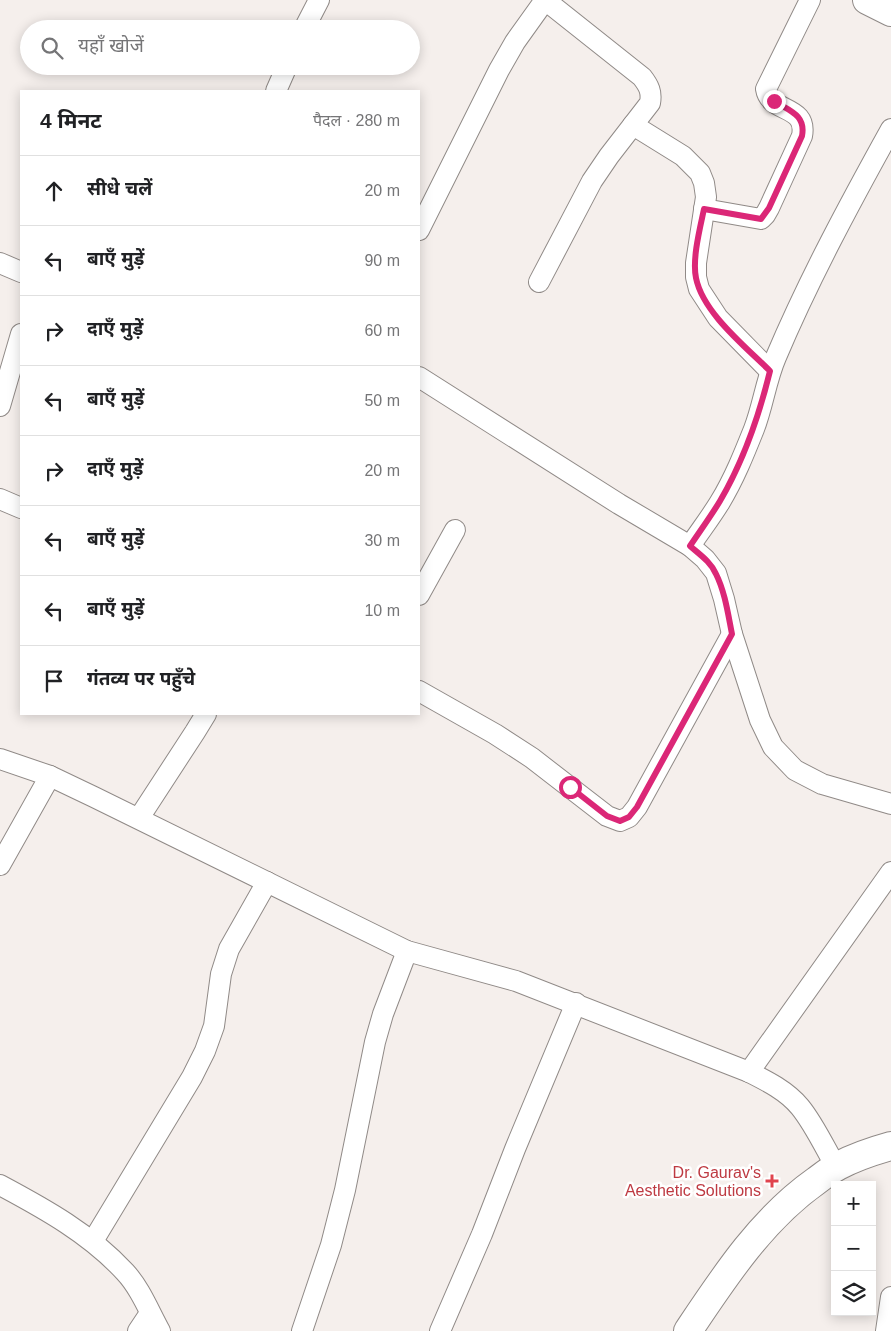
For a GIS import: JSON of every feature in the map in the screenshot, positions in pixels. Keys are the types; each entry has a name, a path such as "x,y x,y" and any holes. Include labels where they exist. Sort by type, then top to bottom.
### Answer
{"street":[{"path":"420,228 515,42 545,0 642,77 648,85 651,94 650,103 592,181 539,282"},
{"path":"704,209 761,219 769,208 802,136 804,126 796,115 774,101 768,95 766,89 810,0"},
{"path":"867,0 891,12"},
{"path":"307,20 314,2"},
{"path":"276,90 283,75"},
{"path":"633,125 683,156 700,173 706,197 696,262 696,278 700,289 718,318 775,359"},
{"path":"690,546 720,502 733,478 760,411 775,359 844,215 891,130"},
{"path":"0,263 20,272"},
{"path":"0,406 20,337"},
{"path":"420,378 690,546 705,559 716,573 732,634 760,720 773,747 795,770 822,784 891,804"},
{"path":"0,499 20,508"},
{"path":"420,593 455,530"},
{"path":"420,692 495,734 532,758 607,816 620,821 629,817 637,807 732,634"},
{"path":"139,818 205,715"},
{"path":"0,759 50,776 408,951 516,981 749,1072 780,1089 800,1107 836,1167"},
{"path":"0,865 50,776"},
{"path":"749,1072 891,872"},
{"path":"93,1241 192,1077 205,1051 214,1026 221,974 229,949 267,882"},
{"path":"302,1331 331,1244 343,1200 375,1042 383,1014 408,951"},
{"path":"440,1331 482,1234 576,1003"},
{"path":"688,1331 729,1270 766,1227 798,1194 836,1167 875,1150 891,1146"},
{"path":"0,1185 54,1215 93,1241 126,1272 140,1292 160,1331"},
{"path":"886,1331 891,1297"},
{"path":"138,1331 150,1313"}],"place":[{"name":"Dr. Gaurav's Aesthetic Solutions","path":"772,1181"}],"route":[{"path":"570,787 607,816 620,821 629,817 637,807 732,634 716,573 705,559 690,546 720,502 733,478 754,430 770,371 718,318 705,299 696,278 696,262 704,209 761,219 769,208 802,136 804,126 796,115 774,101"}]}
